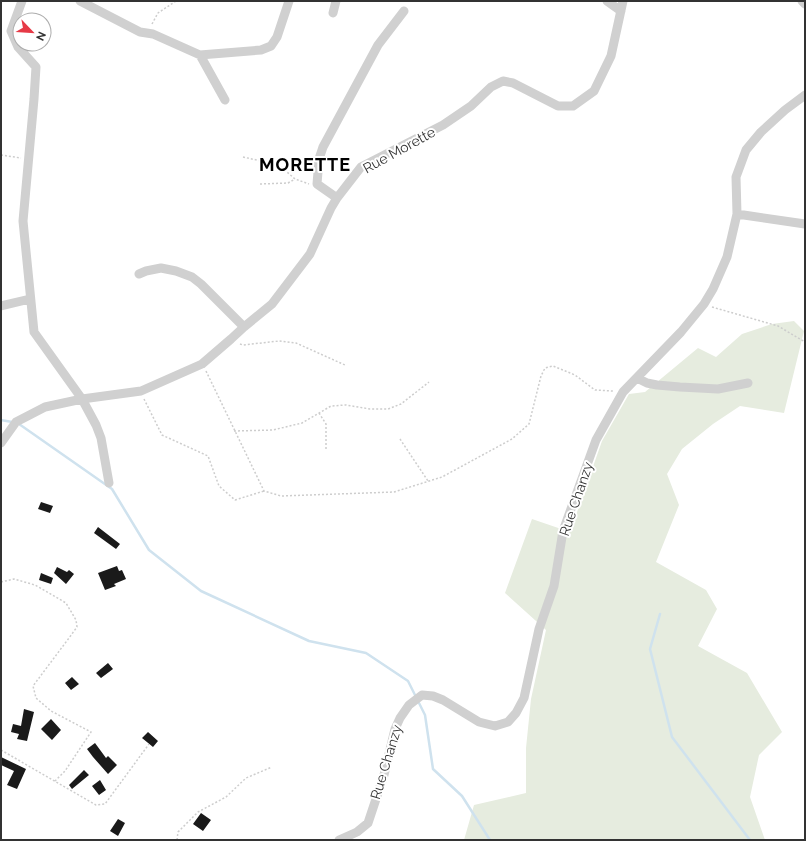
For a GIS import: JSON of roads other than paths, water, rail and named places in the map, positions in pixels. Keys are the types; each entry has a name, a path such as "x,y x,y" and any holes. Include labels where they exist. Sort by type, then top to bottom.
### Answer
{"street":[{"path":"22,1 11,31 18,47 36,67 23,221 34,332 82,399 96,425 101,438 109,482"},
{"path":"80,1 140,32 153,34 200,55 261,50 271,46 278,37 289,1"},
{"path":"333,13 336,1"},
{"path":"607,1 621,11"},
{"name":"Rue Morette","path":"1,443 16,422 46,407 82,399 141,391 202,364 272,304 310,254 336,198 361,168 443,125 471,106 491,87 503,82 513,83 558,106 573,106 594,91 611,56 623,1"},
{"path":"802,1 805,4"},
{"path":"336,198 317,184 319,159 323,147 378,46 404,11"},
{"path":"200,55 225,100"},
{"name":"Rue Chanzy","path":"339,840 357,832 368,823 384,775 395,730 400,718 409,705 422,695 433,696 443,700 479,722 495,726 508,722 516,713 524,698 539,629 554,586 563,531 596,440 623,392 682,332 704,304 713,289 727,257 737,214 736,177 746,150 760,132 805,95"},
{"path":"737,214 805,224"},
{"path":"139,274 161,268 176,271 192,277 244,327"},
{"path":"1,306 30,299"},
{"path":"637,378 657,386 680,388 718,389 748,383"}],"waterway":[{"path":"1,420 12,422"},
{"path":"19,424 112,489 149,550 201,591 309,641 366,653 408,681 425,715 433,769 462,796 490,840"},
{"path":"660,614 650,649 672,737 750,840"}],"district":[{"name":"MORETTE","path":"305,165"}]}
